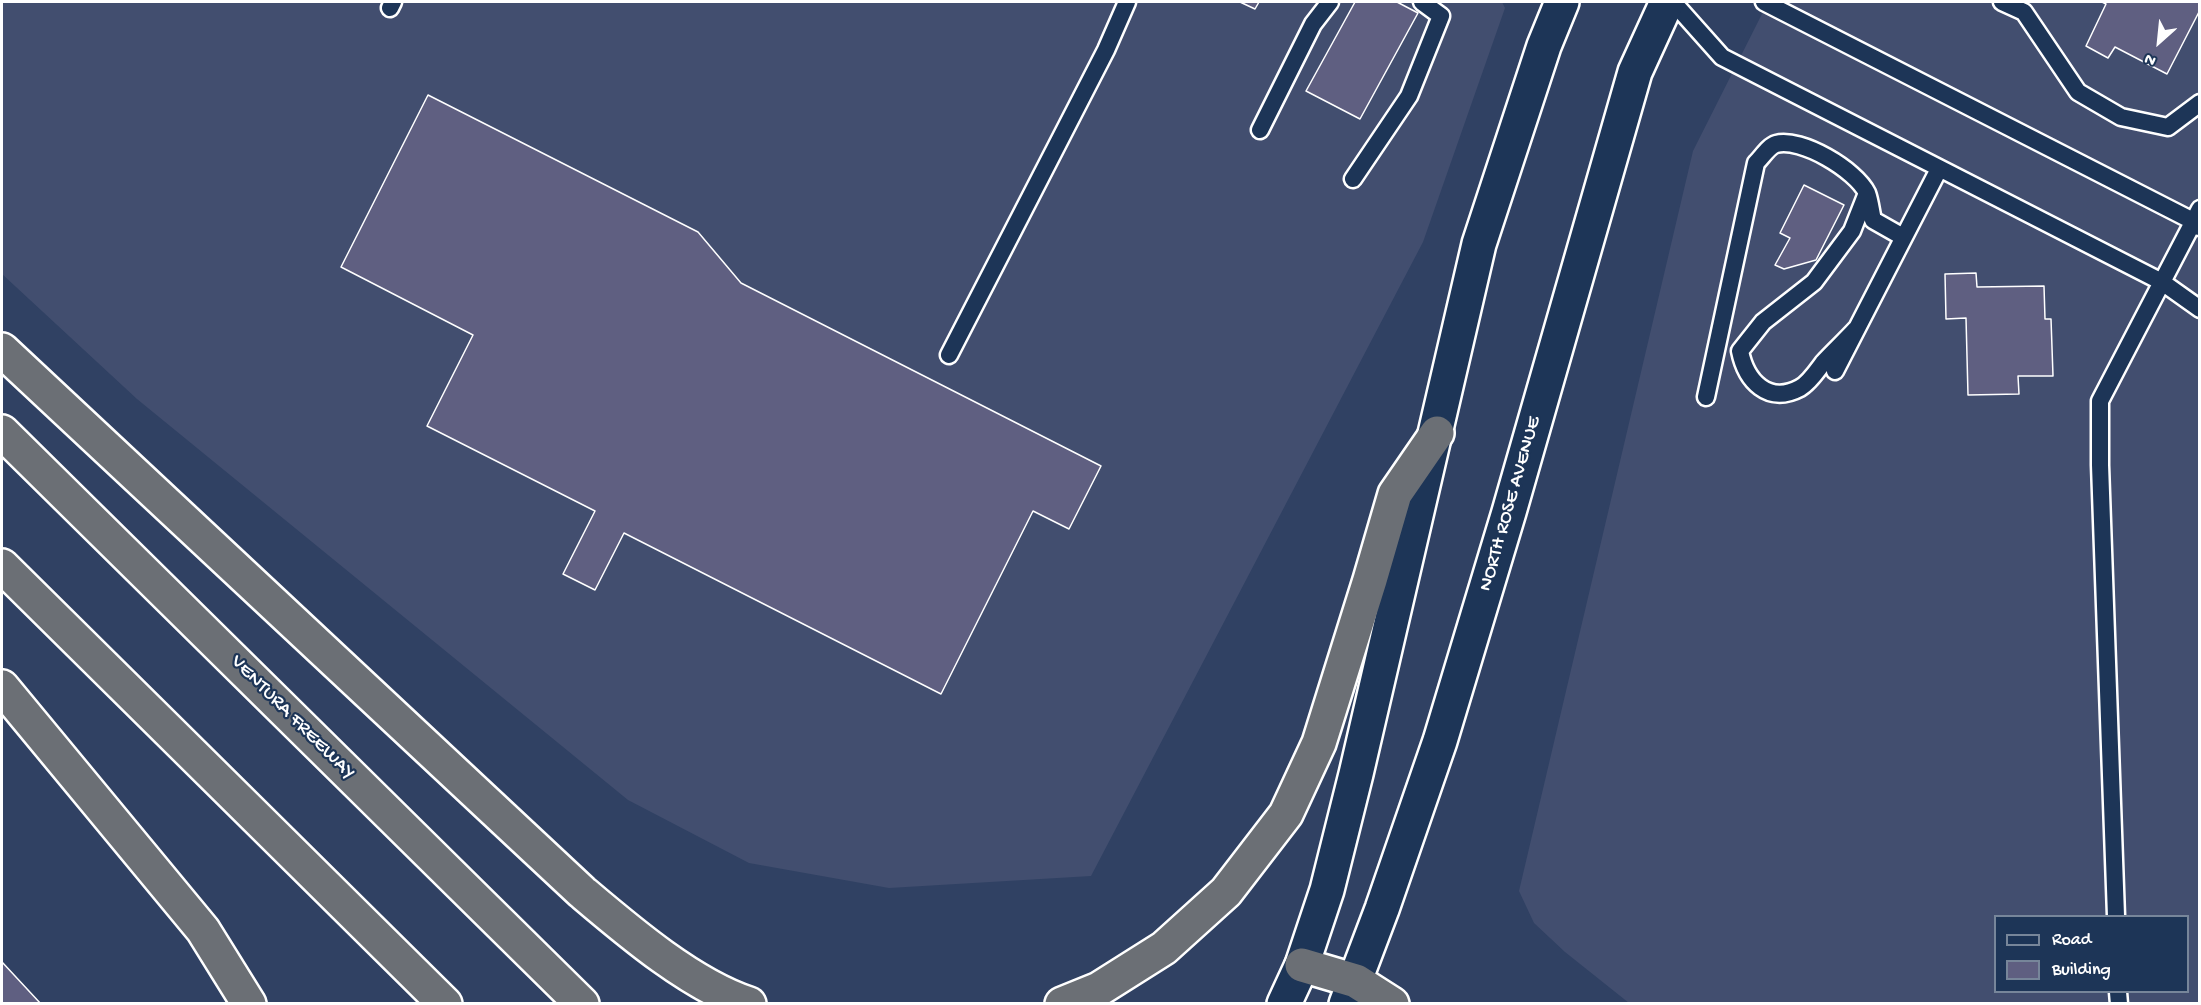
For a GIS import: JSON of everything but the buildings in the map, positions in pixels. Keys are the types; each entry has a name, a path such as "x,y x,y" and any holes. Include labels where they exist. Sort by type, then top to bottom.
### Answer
{"highway":[{"path":"2,350 582,892 634,936 683,969 734,999 749,1004"},
{"name":"VENTURA FREEWAY","path":"2,432 582,1004"},
{"path":"1062,1004 1098,989 1164,948 1226,892 1286,814 1319,743 1395,494 1437,433"},
{"path":"2,566 445,1004"},
{"path":"2,687 203,930 249,1004"},
{"path":"1302,965 1351,992 1392,1004"}],"main road":[{"path":"1284,1004 1302,965 1327,890 1354,786 1479,244 1544,46 1562,2"},
{"name":"NORTH ROSE AVENUE","path":"1351,992 1440,741 1509,512 1635,72 1667,2"}],"lane":[{"path":"950,356 1106,50 1127,2"},
{"path":"1260,130 1313,24 1330,2"},
{"path":"1353,179 1409,96 1441,16 1422,2"},
{"path":"1673,2 1722,57 2162,282 2199,309"},
{"path":"1764,2 2197,219 2100,401 2100,465 2116,915"},
{"path":"2002,2 2027,7 2078,92 2121,117 2168,127 2199,103"},
{"path":"1706,397 1756,163 1773,145 1787,142 1806,147 1851,173 1867,193 1873,220 1903,237"},
{"path":"1835,371 1939,169"},
{"path":"1856,329 1802,387 1782,394 1763,390 1750,379 1743,367 1740,351 1762,322 1814,282 1852,231 1867,193"}],"shaded area":[{"path":"2,2 1502,2 1505,8 1423,242 1091,876 889,888 749,863 628,800 137,399 2,274"},
{"path":"1768,2 2199,2 2199,1003 1629,1003 1565,952 1534,923 1519,891 1693,151"}]}
